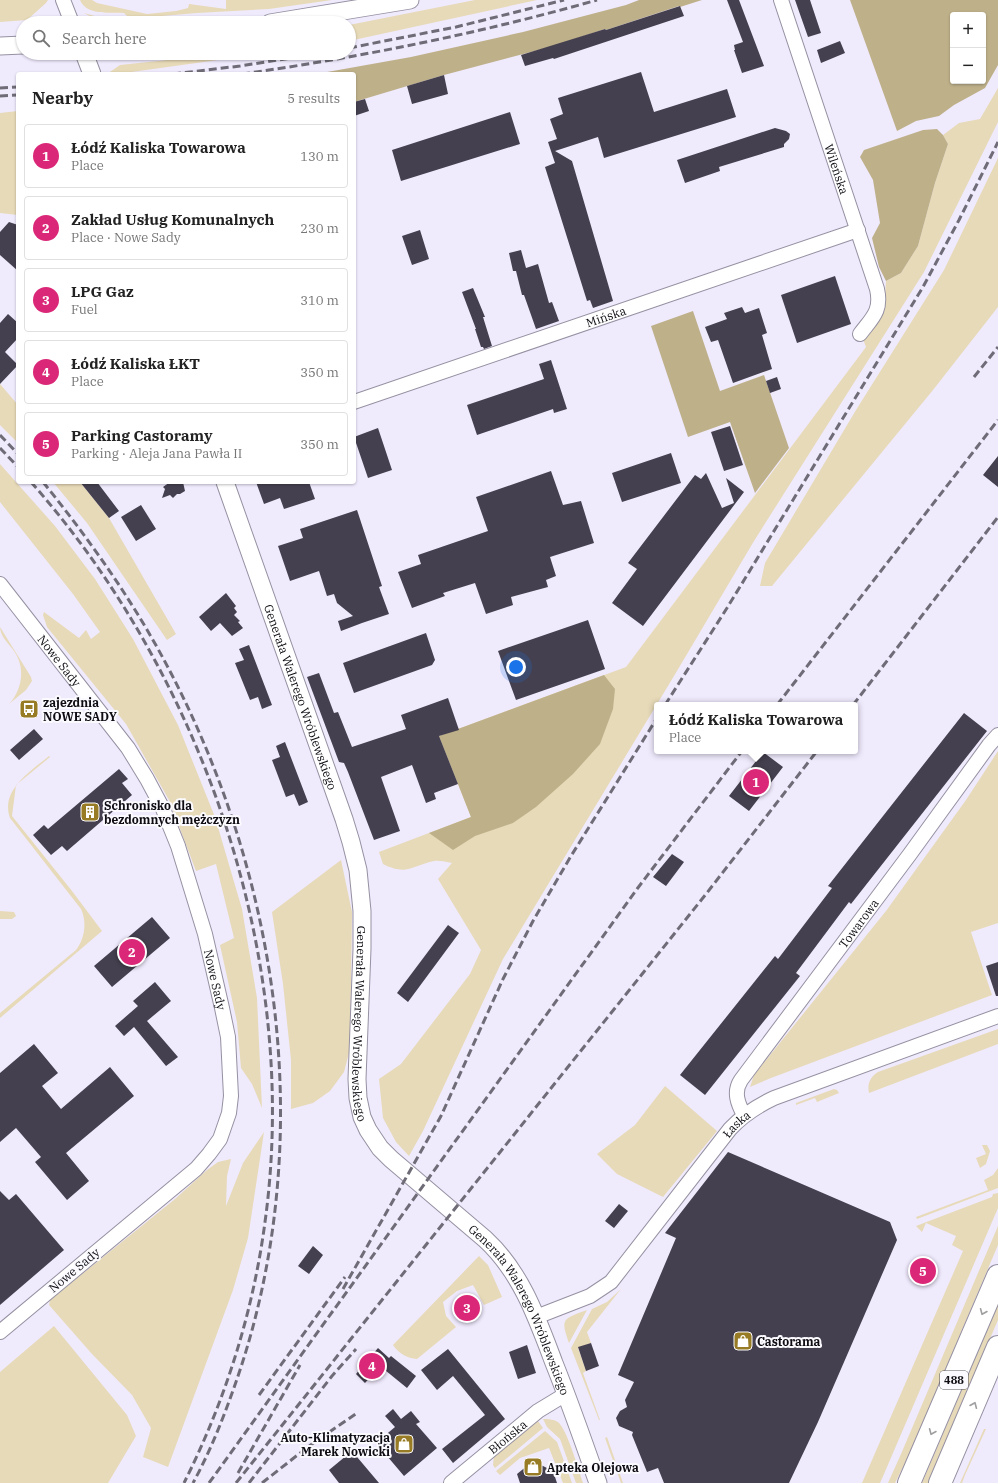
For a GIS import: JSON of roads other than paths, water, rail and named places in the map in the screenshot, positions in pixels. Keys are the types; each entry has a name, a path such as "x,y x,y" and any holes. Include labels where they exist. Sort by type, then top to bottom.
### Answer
{"main road":[{"name":"488","path":"908,1483 998,1276"},
{"name":"488","path":"940,1483 998,1347"}],"street":[{"path":"63,0 69,16"},
{"path":"316,16 410,0"},
{"name":"Wileńska","path":"781,0 877,289 879,305 874,316 860,334"},
{"path":"0,46 16,45"},
{"path":"87,60 91,72"},
{"name":"Mińska","path":"356,401 858,230"},
{"name":"Generała Walerego Wróblewskiego","path":"226,484 344,819 355,857 360,885 362,929 358,1079 359,1103 365,1124 371,1136 385,1154 497,1250 517,1279 536,1317 598,1483"},
{"name":"Nowe Sady","path":"0,584 128,748 163,809 178,846 205,934 228,1037 231,1096 229,1113 220,1139 196,1168 0,1332"},
{"name":"Towarowa","path":"744,1115 737,1096 739,1083 910,854 989,745 998,735"},
{"name":"Łaska","path":"536,1317 590,1296 611,1282 730,1129 744,1115 774,1098 998,1016"},
{"name":"Błońska","path":"451,1483 538,1411 566,1394"}],"railway":[{"path":"356,47 456,27 564,0"},
{"path":"356,56 421,43 509,23 597,0"},
{"path":"190,72 278,60"},
{"path":"255,72 332,60"},
{"path":"0,88 16,87"},
{"path":"0,96 16,95"},
{"path":"667,702 727,608 923,287 998,142"},
{"path":"974,377 998,347"},
{"path":"779,702 998,420"},
{"path":"0,435 16,452"},
{"path":"0,448 16,465"},
{"path":"33,484 92,559 146,644 191,733 226,828 252,925 268,1024 272,1123 265,1222 260,1256 245,1323 235,1356 212,1420 184,1483"},
{"path":"45,484 80,529 114,577 145,627 174,679 211,761 241,846 263,934 276,1023 281,1113 276,1203 261,1292 237,1379 217,1432 193,1483"},
{"path":"855,702 998,517"},
{"path":"343,1289 441,1116 503,979 533,921 571,856 654,723"},
{"path":"209,1483 637,889 740,754"},
{"path":"236,1483 706,894 815,754"},
{"path":"259,1395 345,1277"},
{"path":"249,1483 332,1376 356,1349"},
{"path":"238,1473 300,1365"},
{"path":"262,1483 309,1446 357,1413"}],"place":[{"name":"zajezdnia NOWE SADY","path":"29,709"},
{"name":"Łódź Kaliska Towarowa","path":"756,782"},
{"name":"Schronisko dla bezdomnych mężczyzn","path":"90,812"},
{"name":"Zakład Usług Komunalnych","path":"132,952"},
{"name":"Parking Castoramy","path":"923,1271"},
{"name":"LPG Gaz","path":"467,1308"},
{"name":"Castorama","path":"743,1341"},
{"name":"Łódź Kaliska ŁKT","path":"372,1366"},
{"name":"Auto-Klimatyzacja Marek Nowicki","path":"404,1444"},
{"name":"Apteka Olejowa","path":"533,1467"}]}
